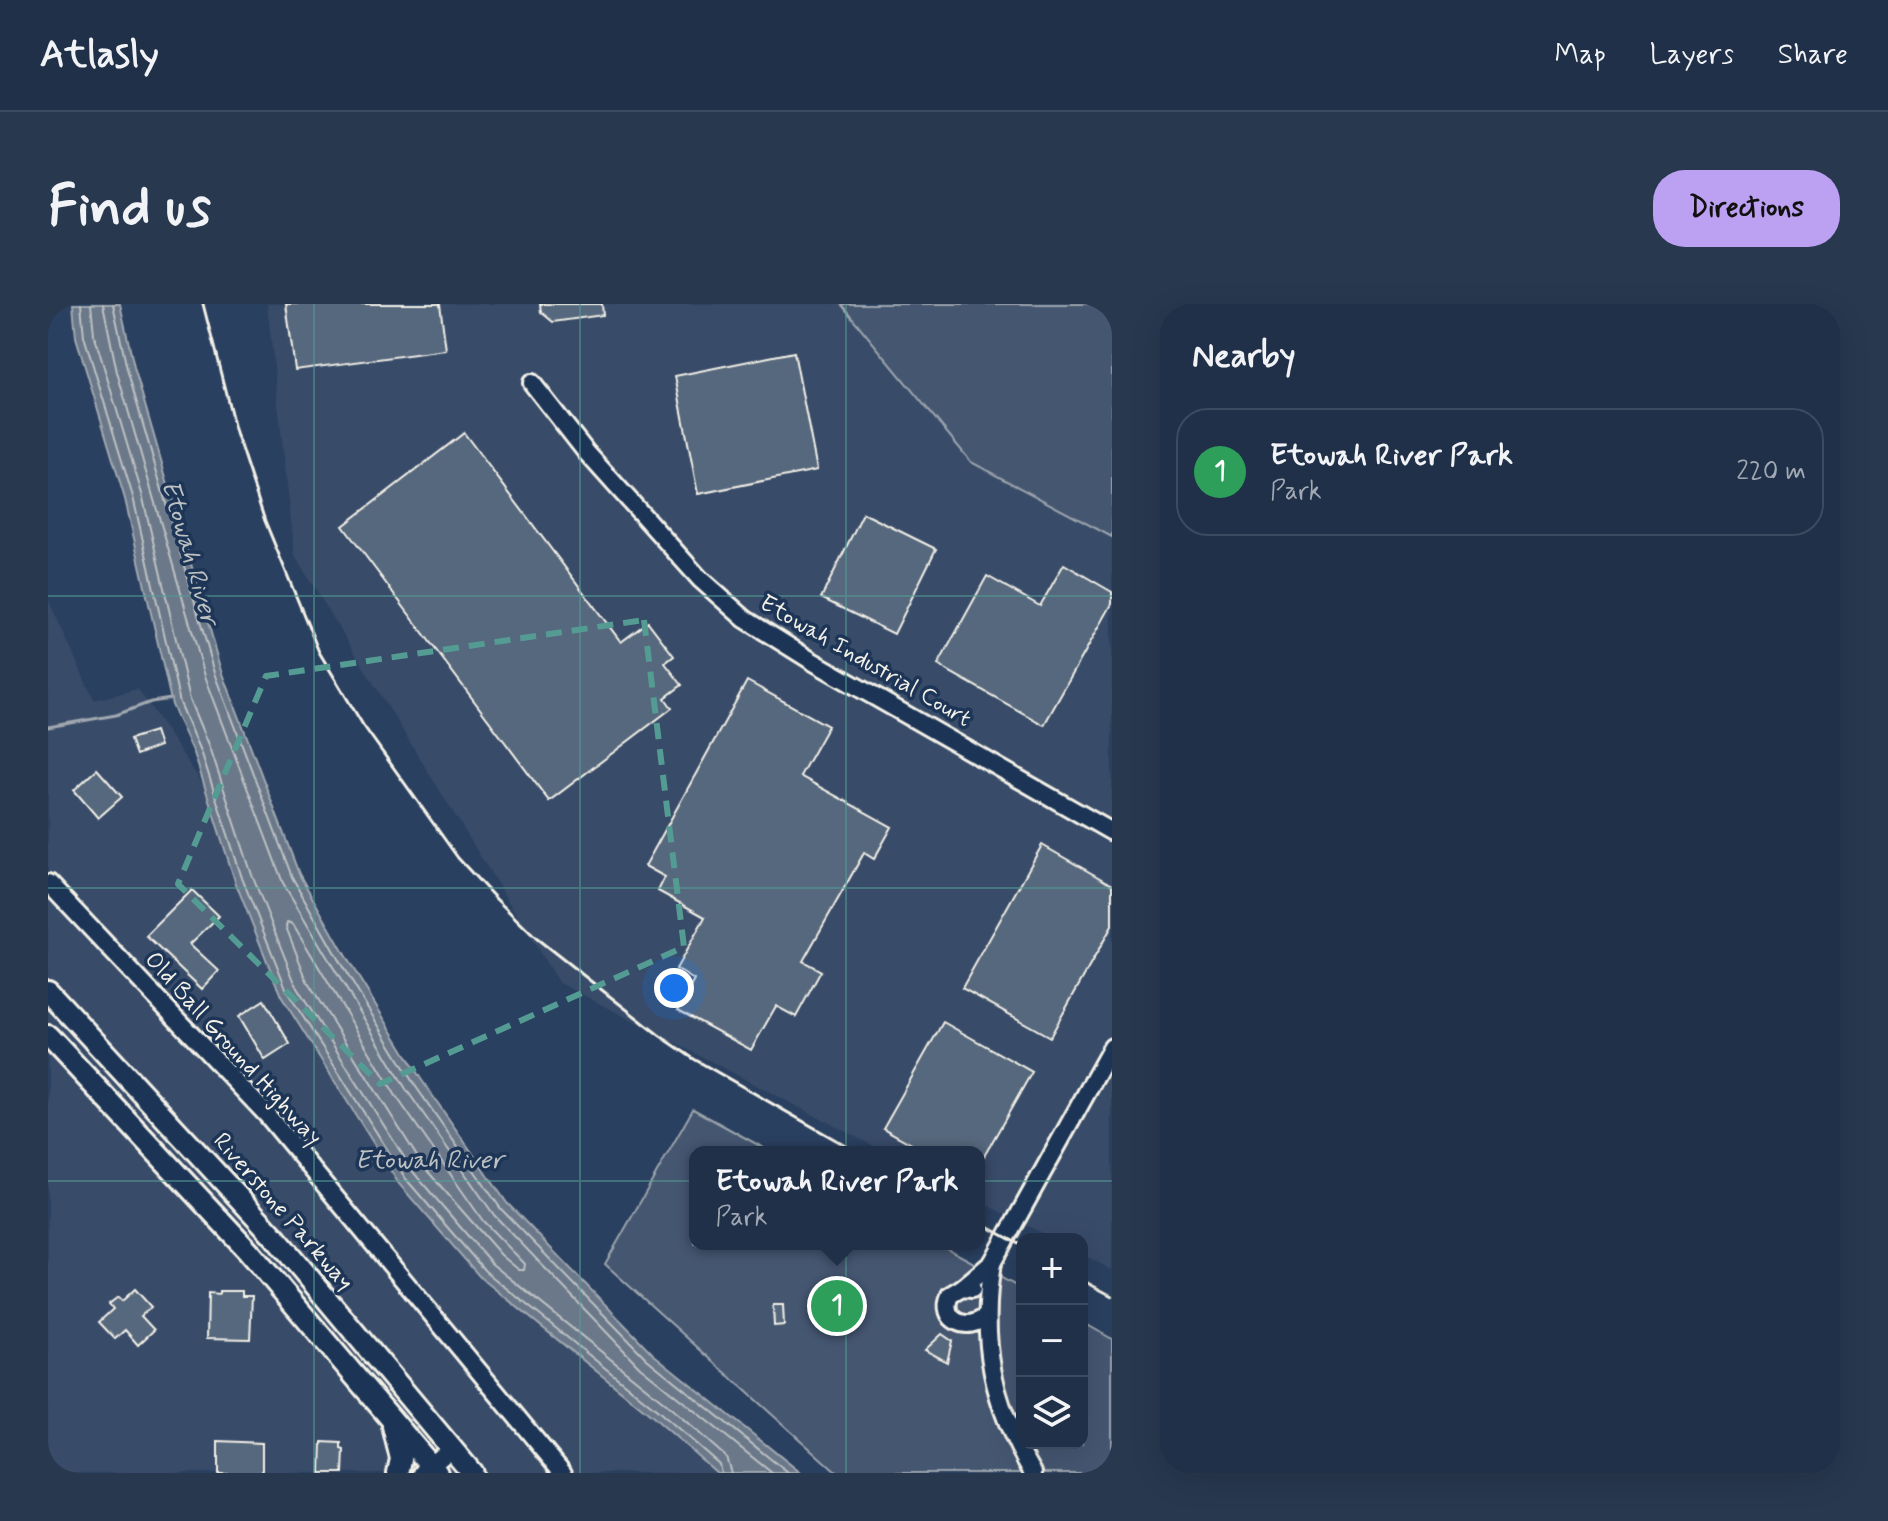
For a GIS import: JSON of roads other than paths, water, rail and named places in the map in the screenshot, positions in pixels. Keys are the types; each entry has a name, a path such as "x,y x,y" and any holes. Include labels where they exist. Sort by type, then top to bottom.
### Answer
{"main road":[{"name":"Riverstone Parkway","path":"48,991 265,1226 472,1473"},
{"path":"48,1036 241,1243 391,1418 430,1471"},
{"path":"391,1418 401,1459 398,1473"}],"street":[{"name":"Etowah Industrial Court","path":"532,383 586,452 700,579 745,619 812,661 1112,832"},
{"name":"Old Ball Ground Highway","path":"48,883 267,1115 563,1473"},
{"path":"1033,1473 1009,1426 979,1342 950,1316 947,1309 950,1295 992,1263 1112,1047"},
{"path":"991,1369 986,1308 992,1263"},
{"path":"962,1288 976,1291 986,1308"},
{"path":"961,1325 976,1323 986,1308"},
{"path":"430,1471 452,1448"}],"water":[{"name":"Etowah River","path":"73,304 120,304 134,367 222,671 299,874 421,1079 507,1203 653,1354 801,1473 717,1473 652,1416 480,1277 399,1184 281,996 235,881 194,753 172,705 125,499 76,337"}],"waterway":[{"path":"48,727 116,715 151,702 171,699"}],"railway":[{"path":"203,304 236,433 265,521 319,652 363,725 458,858 536,938 659,1035 694,1059 846,1146"},
{"path":"985,1225 1016,1243"},
{"path":"1088,1283 1112,1296"}],"place":[{"name":"Etowah River Park","path":"837,1306"}]}
